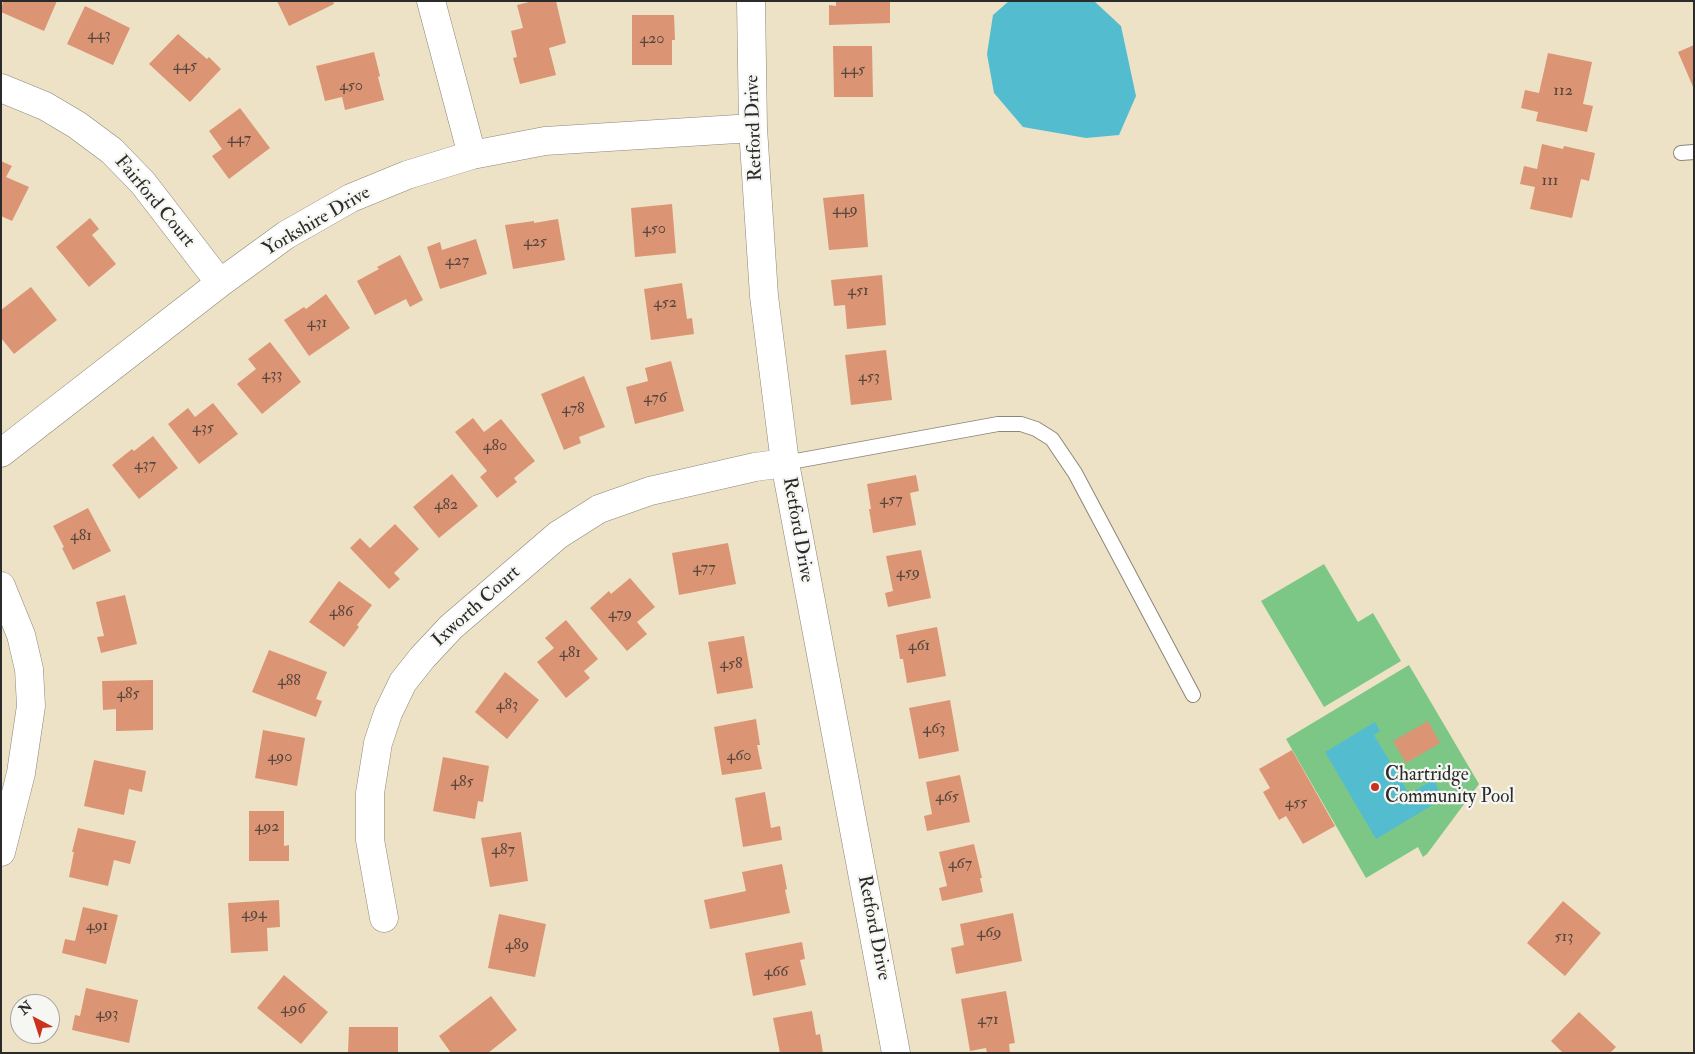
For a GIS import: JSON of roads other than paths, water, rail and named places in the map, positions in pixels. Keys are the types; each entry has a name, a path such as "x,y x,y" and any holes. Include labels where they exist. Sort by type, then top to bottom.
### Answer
{"street":[{"path":"430,1 472,155"},
{"name":"Retford Drive","path":"751,1 753,128 764,296 785,463 896,1053"},
{"name":"Fairford Court","path":"1,88 45,106 77,125 112,152 143,183 220,283"},
{"name":"Yorkshire Drive","path":"1,453 220,283 286,235 351,198 407,175 472,155 545,142 753,128"},
{"name":"Ixworth Court","path":"384,918 370,840 370,794 378,743 388,713 403,682 422,658 451,626 558,535 599,510 650,491 754,467 785,463"},
{"path":"1,586 21,635 29,669 31,706 21,772 1,852"}],"lane":[{"path":"785,463 998,424 1021,424 1036,429 1052,439 1075,472 1193,695"}],"water":[{"path":"1009,1 1094,1 1121,26 1136,96 1119,135 1086,138 1023,127 994,93 987,54 993,15"},
{"name":"Chartridge Community Pool","path":"1375,722 1380,731 1374,735 1409,794 1433,780 1444,798 1376,839 1325,752"}],"place":[{"name":"Chartridge Community Pool","path":"1375,787"}]}
